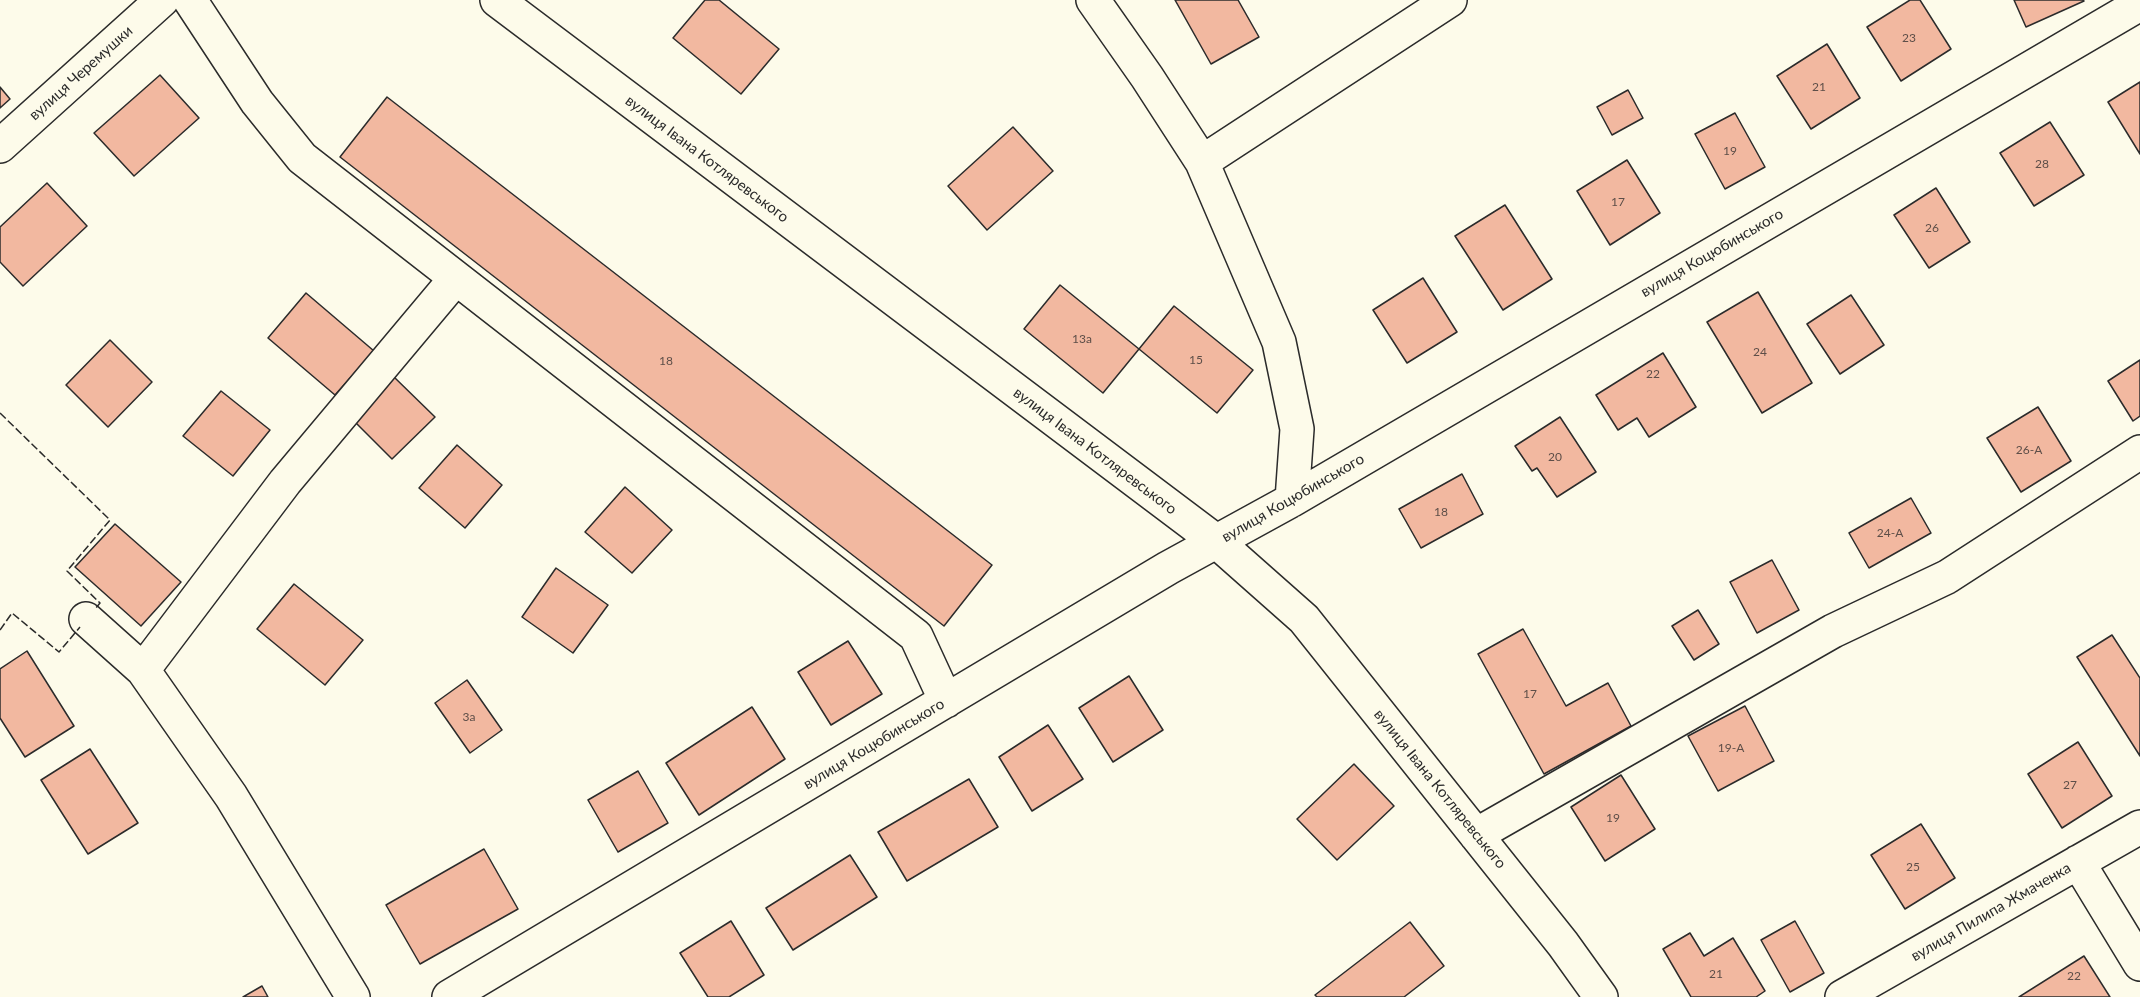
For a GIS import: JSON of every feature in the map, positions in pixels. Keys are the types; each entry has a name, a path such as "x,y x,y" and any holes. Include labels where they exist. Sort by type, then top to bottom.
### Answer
{"street":[{"name":"вулиця Черемушки","path":"0,146 162,0"},
{"path":"190,0 257,102 302,158 916,636 946,701"},
{"name":"вулиця Івана Котляревського","path":"497,0 1217,542 1304,619 1563,945 1601,997"},
{"path":"1094,0 1148,77 1202,162 1279,342 1297,429 1292,500"},
{"path":"1202,162 1450,0"},
{"name":"вулиця Коцюбинського","path":"449,997 1168,568 1292,500 2136,4"},
{"path":"144,670 285,482 456,278"},
{"path":"1476,835 1833,631 1947,577 2140,452"},
{"path":"86,619 144,670 231,796 353,997"},
{"name":"вулиця Пилипа Жмаченка","path":"1842,997 2140,827"},
{"path":"2078,862 2140,964"}],"building":[{"path":"705,0 719,0 779,49 741,94 673,38"},
{"path":"1175,0 1238,0 1259,37 1211,64"},
{"path":"1910,0 1920,0 1951,49 1901,81 1867,27"},
{"path":"2014,0 2083,0 2084,1 2026,27"},
{"path":"1827,44 1860,98 1811,129 1777,76"},
{"path":"160,75 199,118 134,176 94,133"},
{"path":"2140,82 2140,154 2108,102"},
{"path":"0,87 10,99 0,108"},
{"path":"1628,90 1643,118 1612,135 1597,107"},
{"path":"387,97 992,565 944,626 340,157"},
{"path":"1735,113 1765,167 1725,189 1695,134"},
{"path":"2050,122 2084,175 2034,206 2000,153"},
{"path":"1013,127 1053,171 987,230 948,186"},
{"path":"1627,160 1660,213 1610,245 1577,191"},
{"path":"47,183 87,226 23,286 0,262 0,227"},
{"path":"1936,188 1970,242 1929,268 1894,215"},
{"path":"1505,205 1552,279 1503,310 1455,236"},
{"path":"1423,278 1457,332 1407,363 1373,310"},
{"path":"1060,285 1139,349 1103,393 1024,329"},
{"path":"1758,292 1812,383 1762,413 1707,322"},
{"path":"306,293 374,351 335,395 268,338"},
{"path":"1851,295 1884,345 1840,374 1807,324"},
{"path":"1174,306 1253,370 1217,413 1139,349"},
{"path":"110,340 152,382 108,427 66,385"},
{"path":"1663,353 1696,407 1649,437 1637,418 1618,430 1596,395"},
{"path":"2140,360 2140,416 2133,421 2108,381"},
{"path":"394,377 435,417 392,459 352,419"},
{"path":"221,391 270,430 233,476 183,436"},
{"path":"2038,407 2071,461 2021,492 1987,438"},
{"path":"1560,417 1596,472 1557,497 1537,468 1532,471 1515,446"},
{"path":"457,445 502,485 465,528 419,488"},
{"path":"1462,474 1483,514 1421,548 1399,509"},
{"path":"625,487 672,530 632,573 585,532"},
{"path":"1911,498 1931,533 1869,568 1849,533"},
{"path":"115,524 181,582 141,626 75,567"},
{"path":"1772,560 1799,610 1757,633 1730,582"},
{"path":"556,568 608,605 573,653 522,617"},
{"path":"294,584 363,640 325,685 257,629"},
{"path":"1698,610 1719,644 1694,660 1672,626"},
{"path":"1523,629 1566,706 1608,683 1631,726 1544,774 1478,654"},
{"path":"2112,635 2140,678 2140,756 2077,657"},
{"path":"848,641 882,694 831,725 798,672"},
{"path":"27,651 74,726 25,757 0,718 0,669"},
{"path":"1129,676 1163,730 1113,762 1079,708"},
{"path":"467,680 502,730 470,753 435,703"},
{"path":"1745,706 1774,761 1718,791 1688,736"},
{"path":"752,707 785,759 699,815 666,763"},
{"path":"1048,725 1083,779 1032,811 999,757"},
{"path":"2078,742 2112,796 2062,828 2028,774"},
{"path":"90,749 138,823 88,854 41,780"},
{"path":"1354,764 1394,806 1337,860 1297,819"},
{"path":"638,771 668,823 618,852 588,800"},
{"path":"1621,775 1655,829 1605,861 1571,807"},
{"path":"969,779 998,827 907,881 878,832"},
{"path":"1921,824 1955,878 1905,909 1871,855"},
{"path":"484,849 518,909 420,964 386,905"},
{"path":"850,855 877,897 793,950 766,908"},
{"path":"731,921 764,975 729,997 708,997 680,953"},
{"path":"1795,921 1824,973 1790,992 1761,940"},
{"path":"1410,922 1444,966 1404,997 1317,997 1315,995"},
{"path":"1690,933 1704,956 1733,938 1765,991 1756,997 1691,997 1663,949"},
{"path":"2084,956 2110,997 2019,997"},
{"path":"262,986 268,997 243,997"}],"fence":[{"path":"0,413 110,520 67,571 100,603 95,609"},
{"path":"0,630 12,613 59,652 80,627"}]}
